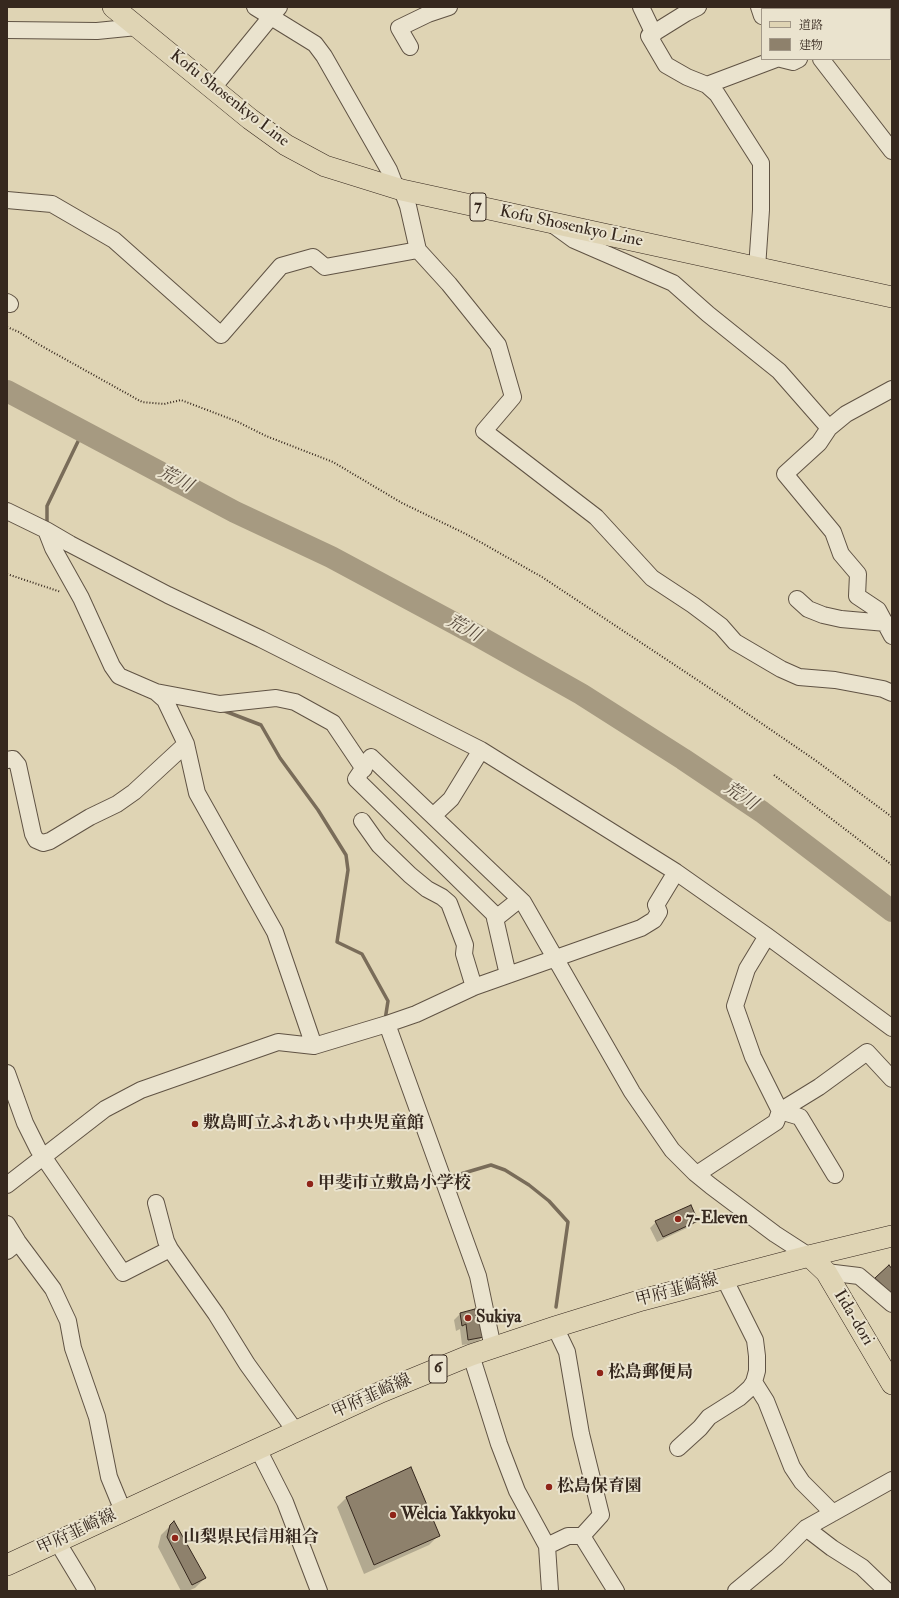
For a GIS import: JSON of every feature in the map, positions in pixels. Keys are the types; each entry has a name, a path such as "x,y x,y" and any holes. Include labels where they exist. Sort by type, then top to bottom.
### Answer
{"main road":[{"name":"Kofu Shosenkyo Line","path":"112,7 250,119 286,145 325,166 399,189 892,297"},
{"name":"甲府韮崎線","path":"7,1565 58,1543 123,1511 381,1392 471,1355 642,1300 808,1256 892,1236"},
{"name":"Iida-dori","path":"808,1256 826,1272 892,1384"}],"street":[{"path":"254,7 275,11 315,44 324,56 408,206 418,250 449,284 498,345 513,397 484,431 596,517 652,578 693,605 721,626 735,642 781,669 799,677 835,680 883,689 892,693"},
{"path":"410,47 399,28 428,14 449,7"},
{"path":"641,7 654,34"},
{"path":"698,7 649,36 666,65 687,77 708,85 717,94 760,163 761,210 757,268"},
{"path":"212,89 275,11"},
{"path":"7,30 97,31 137,27"},
{"path":"708,85 773,60"},
{"path":"785,60 792,62 797,60"},
{"path":"823,60 892,151"},
{"path":"7,200 52,204 114,240 221,335 281,266 313,257 325,267 418,250"},
{"path":"550,223 574,240 673,282 708,314 779,371 829,428"},
{"path":"889,629 878,610 857,596 858,574 841,554 833,532 785,474 819,443 829,428 846,414 892,389"},
{"path":"7,511 154,587 481,750 676,872 768,936 892,1028"},
{"path":"46,530 53,548 81,598 112,666 119,676 156,692 220,704 276,698 294,702 333,723 364,769"},
{"path":"797,599 808,609 822,615 889,629"},
{"path":"156,692 165,700 186,744 197,794 275,932 314,1046"},
{"path":"7,760 13,759 18,764 33,834 36,840 43,843 50,841 90,817 117,804 134,792 186,744"},
{"path":"434,816 451,799 481,750"},
{"path":"508,975 494,914 356,779 372,757 523,902 632,1092 672,1150 697,1174 775,1234 808,1256"},
{"path":"362,821 379,845 410,875 427,889 442,897 449,903 465,945 464,954 474,987"},
{"path":"7,1185 44,1158 105,1109 141,1090 278,1042 314,1046 387,1024 416,1014 474,987 641,928 654,920 659,912 656,905 676,872"},
{"path":"495,919 520,899"},
{"path":"768,936 747,969 735,1006 753,1057 780,1111 800,1117 836,1175"},
{"path":"387,1024 478,1276 493,1348"},
{"path":"697,1174 776,1122 780,1111 819,1087 867,1052 892,1078"},
{"path":"7,1073 25,1123 38,1149 123,1273 170,1249"},
{"path":"156,1204 166,1241 170,1249 296,1432"},
{"path":"7,1224 13,1247 53,1289 68,1321 73,1348 97,1417 108,1477 123,1511"},
{"path":"826,1272 859,1276 892,1304"},
{"path":"678,1448 700,1428 709,1417 739,1398 750,1388 754,1382 757,1371 755,1340 724,1278"},
{"path":"548,1546 568,1536 582,1536 600,1515 581,1434 566,1352 555,1327"},
{"path":"471,1355 499,1444 517,1491 548,1546 550,1591"},
{"path":"754,1382 766,1401 792,1467 802,1482 833,1513"},
{"path":"258,1449 285,1502 319,1591"},
{"path":"736,1591 777,1556 806,1528 892,1480"},
{"path":"806,1528 832,1548 862,1567 887,1591"},
{"path":"582,1536 616,1591"},
{"path":"58,1543 87,1591"}],"path":[{"path":"7,327 19,332 142,402 164,404 181,400 236,421 266,436 333,462 402,503 466,534 542,578 723,697 815,760 892,817"},
{"path":"7,574 81,598"},
{"path":"774,775 892,865"}],"building":[{"path":"691,1205 698,1221 663,1237 655,1221"},
{"path":"889,1265 892,1269 892,1294 875,1278"},
{"path":"475,1309 476,1319 480,1319 484,1337 468,1340 466,1324 462,1326 460,1313"},
{"path":"411,1467 440,1536 374,1565 346,1497"},
{"path":"174,1521 206,1578 192,1585 167,1537 170,1525"}],"waterway":[{"name":"荒川","path":"7,391 235,512 331,557 480,637 581,694 683,759 762,812 892,911"},
{"path":"49,525 47,522 47,506 83,431"},
{"path":"222,710 261,725 280,758 318,810 346,855 348,870 337,942 362,954 388,1001 385,1020"},
{"path":"447,1178 491,1165 505,1170 529,1185 549,1201 568,1222 556,1307"}],"place":[{"name":"敷島町立ふれあい中央児童館","path":"195,1124"},
{"name":"甲斐市立敷島小学校","path":"310,1184"},
{"name":"7-Eleven","path":"678,1219"},
{"name":"Sukiya","path":"468,1318"},
{"name":"松島郵便局","path":"600,1373"},
{"name":"松島保育園","path":"549,1487"},
{"name":"Welcia Yakkyoku","path":"393,1515"},
{"name":"山梨県民信用組合","path":"175,1538"}]}
